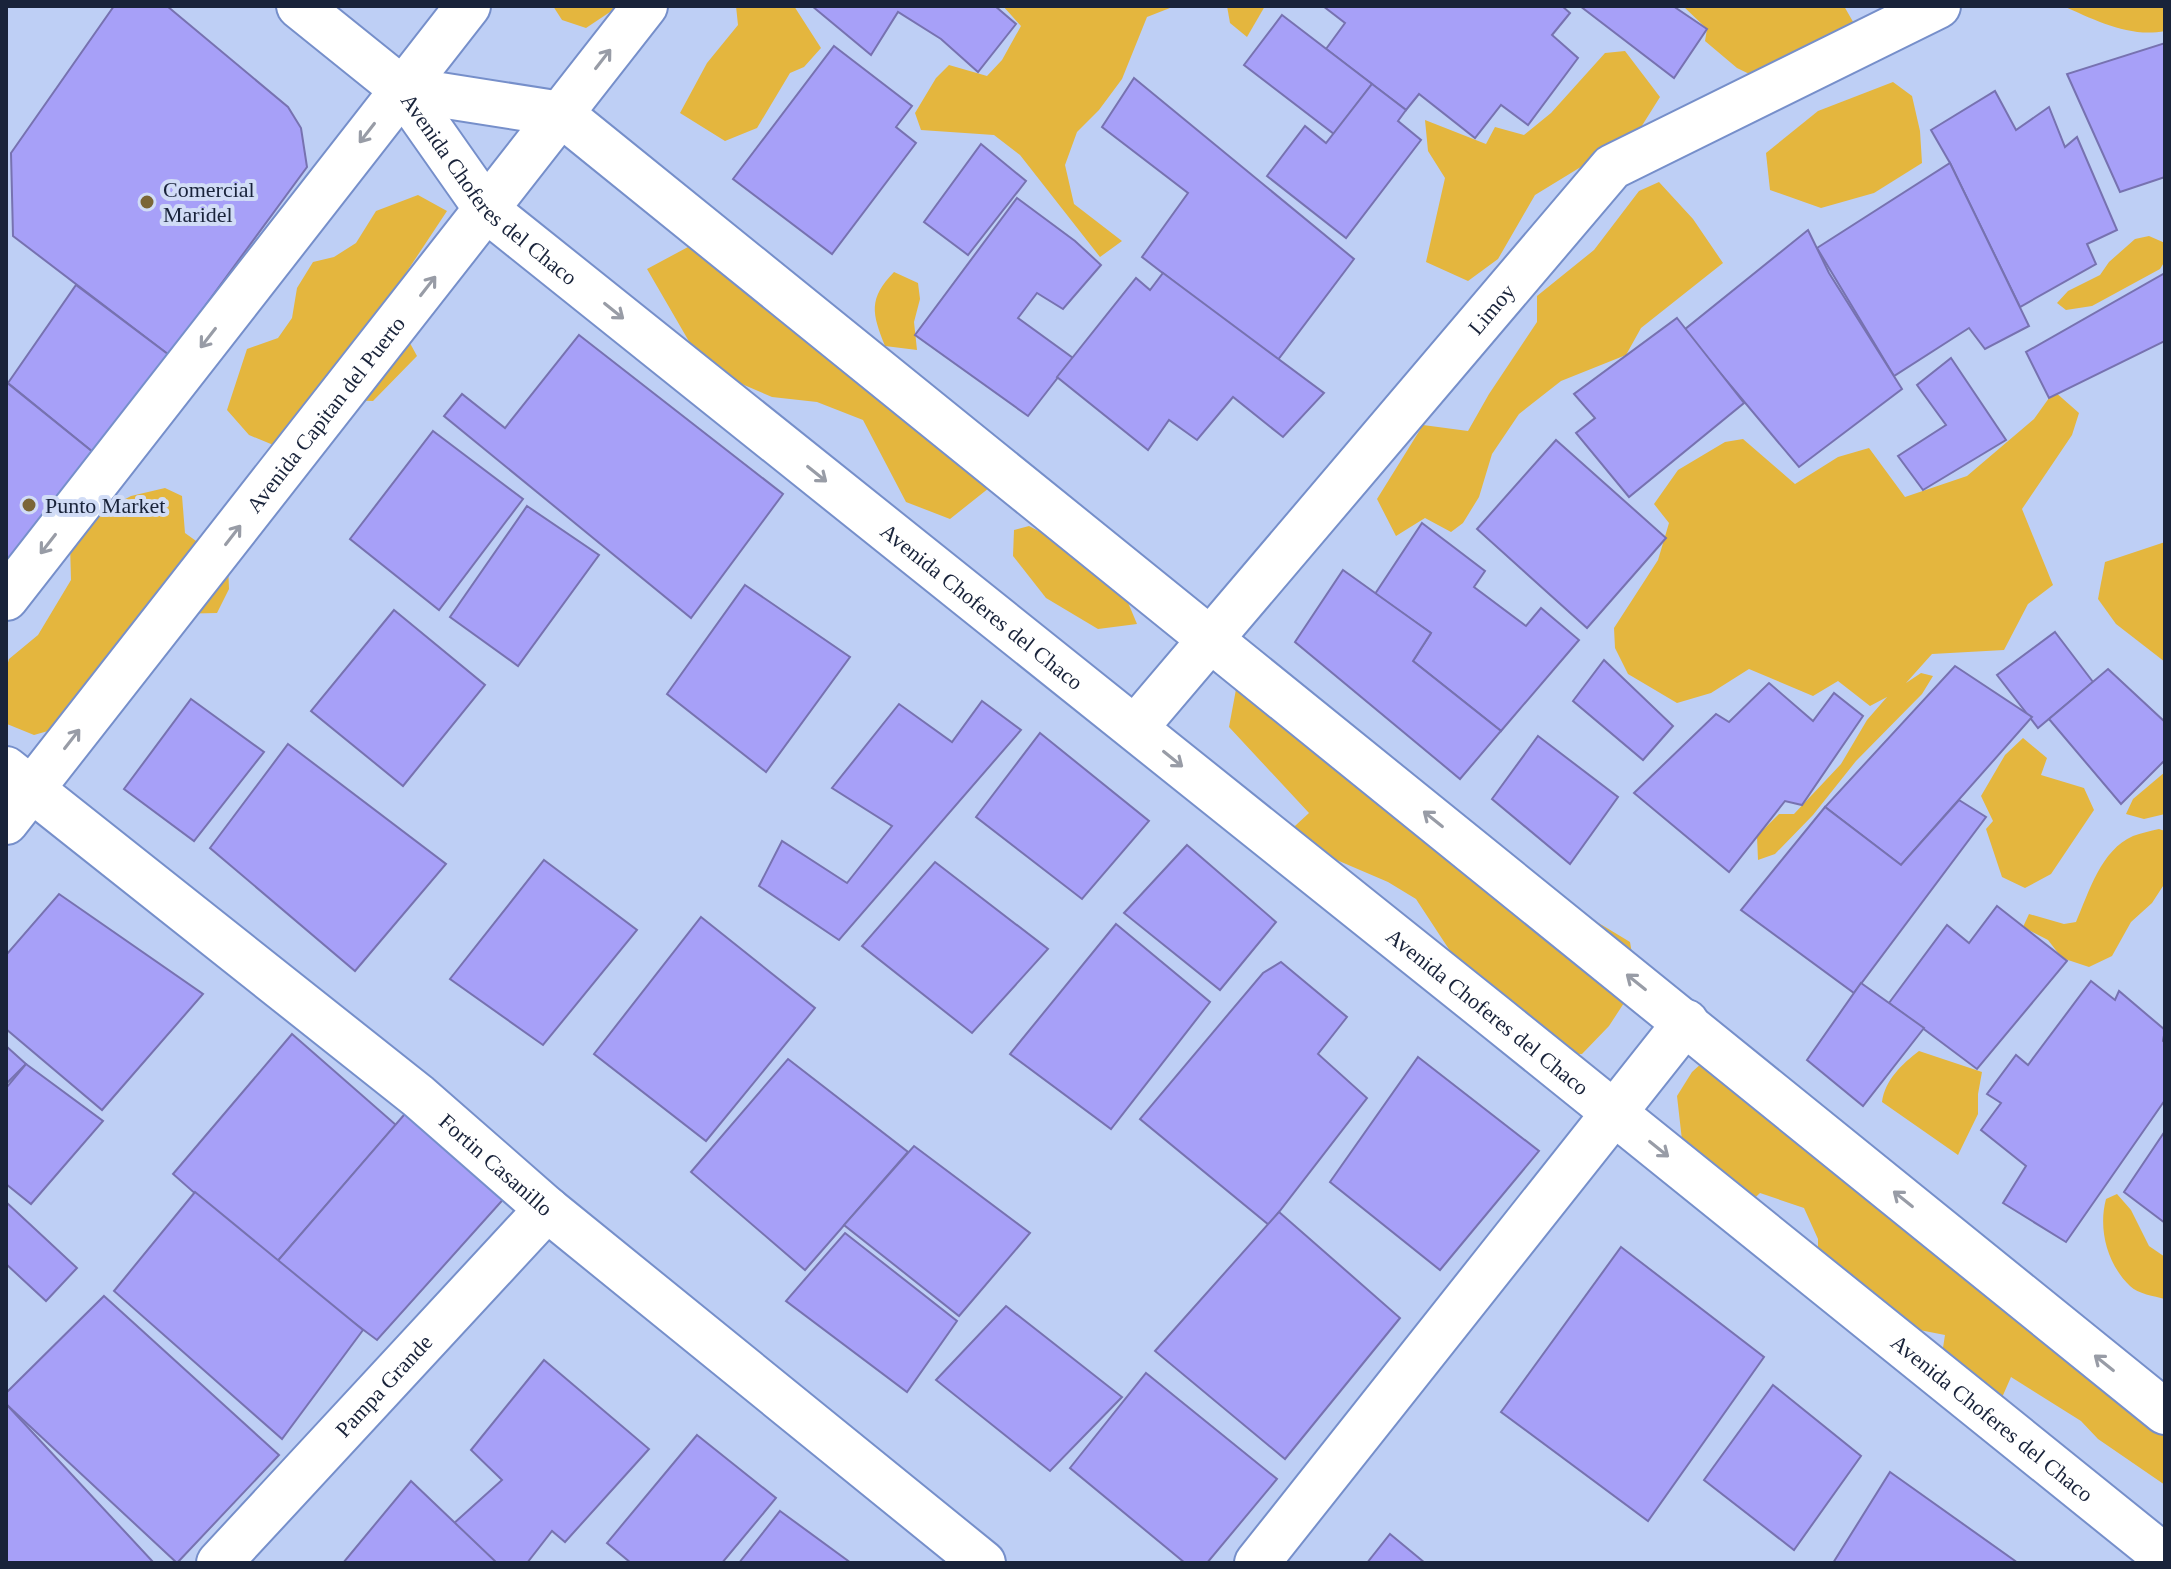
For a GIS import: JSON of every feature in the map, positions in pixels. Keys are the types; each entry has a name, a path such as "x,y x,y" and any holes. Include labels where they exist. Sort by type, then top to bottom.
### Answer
{"street":[{"path":"299,6 402,89"},
{"path":"6,598 468,6"},
{"name":"Avenida Capitan del Puerto","path":"15,794 487,210 645,6"},
{"name":"Limoy","path":"1135,728 1612,167 1938,6"},
{"name":"Avenida Choferes del Chaco","path":"402,89 561,114"},
{"name":"Avenida Choferes del Chaco","path":"402,89 487,210 2165,1557"},
{"path":"561,114 2165,1412"},
{"name":"Fortin Casanillo","path":"15,794 418,1096 547,1209 983,1563"},
{"path":"1257,1563 1686,1022"},
{"name":"Pampa Grande","path":"219,1563 547,1209"}],"shaded area":[{"path":"553,6 619,6 586,28 562,20"},
{"path":"736,6 794,6 821,48 804,67 790,73 757,128 725,141 680,113 707,63 738,25"},
{"path":"1003,6 1175,6 1147,17 1122,79 1099,110 1077,132 1065,165 1074,204 1122,241 1100,257 1020,155 994,135 921,130 915,113 936,78 949,65 987,76 1002,60 1021,26"},
{"path":"1227,6 1265,6 1247,37 1230,23"},
{"path":"1683,6 1844,6 1856,27 1774,86 1737,68 1705,41 1707,29"},
{"path":"2063,6 2165,6 2165,31 2125,30"},
{"path":"1625,51 1660,97 1638,132 1535,195 1498,259 1468,281 1426,262 1445,178 1428,151 1425,120 1486,144 1495,127 1524,135 1551,113 1605,53"},
{"path":"1893,82 1912,96 1920,131 1922,163 1874,193 1821,208 1770,190 1766,153 1818,111"},
{"path":"1659,182 1693,219 1723,263 1641,328 1626,355 1561,381 1519,414 1492,454 1479,497 1463,523 1451,532 1425,518 1396,536 1377,499 1423,425 1468,431 1537,322 1537,296 1594,250 1639,191"},
{"path":"418,195 447,211 398,285 399,323 417,356 373,401 316,399 283,449 249,435 227,410 247,349 278,338 292,318 297,288 313,262 334,257 356,243 376,211"},
{"path":"2149,236 2165,243 2165,261 2160,269 2092,306 2066,310 2057,303 2068,291 2100,275 2109,262 2135,239"},
{"path":"688,247 738,259 989,488 950,519 906,502 863,420 817,402 772,397 730,379 694,350 647,269"},
{"path":"894,272 918,283 920,299 914,322 917,350 885,346 877,324 876,299"},
{"path":"2054,391 2079,413 2072,435 2022,509 2053,585 2028,604 2004,650 1932,654 1906,683 1921,673 1933,676 1922,694 1856,761 1813,815 1775,854 1758,860 1757,836 1779,814 1794,814 1841,764 1867,720 1887,697 1870,706 1838,681 1813,696 1749,669 1711,693 1677,703 1628,674 1615,648 1614,628 1658,560 1669,523 1654,504 1678,470 1725,442 1743,439 1795,484 1838,457 1869,448 1905,497 1967,476 2034,419"},
{"path":"165,488 182,496 185,533 228,564 229,589 217,613 170,614 62,727 34,735 7,724 6,670 9,659 38,635 71,580 70,543 97,514 131,496"},
{"path":"1029,526 1075,550 1119,581 1137,624 1098,629 1046,598 1013,556 1014,530"},
{"path":"2165,542 2165,662 2116,624 2098,599 2105,562"},
{"path":"1237,684 1559,899 1630,942 1637,983 1609,1026 1582,1054 1517,1053 1416,899 1388,882 1283,837 1309,813 1229,727"},
{"path":"2023,738 2047,758 2041,775 2084,788 2094,810 2051,874 2025,888 2002,877 1986,829 1993,821 1981,796 2005,755"},
{"path":"2165,772 2165,814 2144,819 2126,814 2133,799"},
{"path":"2159,829 2165,831 2165,883 2152,903 2131,922 2112,956 2089,967 2062,958 2048,940 2023,927 2029,914 2064,924 2076,922 2097,873 2112,851 2133,836"},
{"path":"1734,1042 1812,1097 1912,1178 1948,1224 2165,1422 2165,1485 2098,1439 2081,1421 2011,1377 1993,1418 1956,1417 1936,1392 1945,1335 1853,1317 1818,1290 1818,1239 1804,1208 1760,1193 1731,1221 1688,1193 1677,1096 1692,1072"},
{"path":"1919,1051 1982,1072 1978,1114 1958,1155 1882,1102 1895,1073"},
{"path":"2117,1194 2131,1210 2149,1246 2165,1257 2165,1299 2133,1289 2110,1257 2104,1234 2104,1210 2106,1199"}],"building":[{"name":"Comercial Maridel","path":"114,6 167,6 288,107 301,128 307,167 169,355 13,236 11,153"},
{"path":"812,6 995,6 1016,24 978,72 941,39 898,12 871,55"},
{"path":"1323,6 1562,6 1570,13 1552,35 1578,58 1528,125 1501,105 1475,138 1419,94 1406,110 1326,49 1345,23"},
{"path":"1580,6 1673,6 1707,29 1674,78"},
{"path":"1282,15 1372,84 1334,134 1244,65"},
{"path":"2165,43 2165,177 2120,192 2067,74"},
{"path":"834,46 912,106 896,127 916,143 832,254 733,179"},
{"path":"1134,78 1354,259 1277,361 1142,257 1188,193 1102,127"},
{"path":"1372,84 1406,110 1398,121 1421,140 1346,238 1267,176 1305,126 1326,143"},
{"path":"1995,91 2016,130 2049,107 2065,147 2077,137 2117,230 2087,244 2096,264 2020,307 1931,130"},
{"path":"981,144 1026,181 968,255 924,222"},
{"path":"1950,163 2029,326 1985,349 1969,328 1894,376 1817,248"},
{"path":"1017,198 1075,241 1101,265 1063,309 1037,293 1018,318 1073,358 1028,416 915,335"},
{"path":"1808,230 1829,273 1902,389 1799,467 1684,330"},
{"path":"1163,273 1324,393 1283,437 1233,397 1197,440 1169,420 1148,450 1057,377 1136,278 1150,290"},
{"path":"2165,273 2165,341 2049,398 2026,352"},
{"path":"76,285 169,355 94,453 8,383"},
{"path":"1677,318 1744,403 1629,497 1576,433 1595,418 1574,394"},
{"path":"579,335 783,494 691,618 444,416 462,394 505,428"},
{"path":"1951,358 2006,440 1923,490 1898,456 1946,425 1917,385"},
{"name":"Punto Market","path":"6,382 94,453 9,560 6,558"},
{"path":"433,431 523,499 439,610 350,539"},
{"path":"1556,440 1666,538 1587,628 1477,529"},
{"path":"527,506 599,555 518,666 450,617"},
{"path":"1422,523 1485,571 1474,587 1526,626 1541,608 1579,640 1501,731 1413,661 1431,633 1375,594"},
{"path":"1343,570 1431,633 1413,661 1501,731 1460,779 1295,642"},
{"path":"745,585 850,657 766,772 667,694"},
{"path":"394,610 485,685 403,786 311,711"},
{"path":"2055,632 2093,682 2038,728 1997,675"},
{"path":"1604,660 1673,726 1643,760 1573,701"},
{"path":"1955,666 2032,717 1901,865 1825,807"},
{"path":"2108,669 2165,722 2165,760 2121,804 2049,719"},
{"path":"1769,683 1813,721 1834,693 1863,716 1802,805 1785,801 1729,872 1634,793 1716,714 1729,722"},
{"path":"191,699 264,752 194,841 124,789"},
{"path":"982,701 1021,730 839,940 759,886 782,841 847,883 892,826 832,788 899,704 952,742"},
{"path":"1040,733 1149,821 1082,899 976,817"},
{"path":"1538,736 1618,797 1570,864 1492,799"},
{"path":"288,744 446,864 355,971 210,848"},
{"path":"1959,800 1986,817 1854,993 1741,910 1825,807 1901,865"},
{"path":"1187,845 1276,922 1220,990 1124,913"},
{"path":"544,860 637,930 543,1045 450,979"},
{"path":"935,862 1048,949 972,1033 862,946"},
{"path":"59,894 203,994 102,1110 6,1029 6,955"},
{"path":"1997,906 2067,961 1977,1069 1889,1003 1947,925 1969,943"},
{"path":"701,917 815,1008 706,1141 594,1054"},
{"path":"1116,924 1210,1002 1111,1129 1010,1054"},
{"path":"1281,962 1347,1017 1318,1054 1367,1098 1269,1225 1140,1119 1263,973"},
{"path":"2091,981 2115,1000 2119,991 2165,1030 2165,1100 2066,1242 2003,1203 2026,1166 1981,1130 2001,1103 1987,1094 2016,1055 2028,1065"},
{"path":"1861,983 1924,1028 1863,1106 1807,1060"},
{"path":"292,1034 396,1125 275,1264 173,1174"},
{"path":"6,1046 26,1064 6,1084"},
{"path":"1418,1057 1539,1151 1440,1270 1330,1182"},
{"path":"788,1059 908,1152 805,1270 691,1172"},
{"path":"26,1064 103,1121 31,1204 6,1184 6,1088"},
{"path":"416,1101 508,1194 377,1340 275,1264"},
{"path":"2165,1131 2165,1223 2124,1192"},
{"path":"914,1146 1030,1233 959,1316 844,1225"},
{"path":"195,1192 363,1330 282,1439 114,1291"},
{"path":"6,1202 77,1268 46,1301 6,1264"},
{"path":"1279,1212 1400,1318 1285,1459 1155,1351"},
{"path":"845,1233 957,1321 907,1392 786,1301"},
{"path":"1621,1247 1764,1357 1648,1521 1501,1412"},
{"path":"104,1296 279,1455 177,1563 6,1404 6,1393"},
{"path":"1006,1306 1122,1397 1050,1471 936,1380"},
{"path":"544,1360 649,1449 565,1542 552,1531 527,1563 495,1563 452,1525 502,1480 471,1450"},
{"path":"1146,1373 1277,1479 1207,1563 1185,1563 1070,1468"},
{"path":"1773,1385 1861,1456 1794,1550 1704,1480"},
{"path":"7,1405 154,1563 6,1563"},
{"path":"697,1435 776,1498 722,1563 631,1563 607,1543"},
{"path":"1890,1472 2018,1563 1833,1563"},
{"path":"411,1481 497,1563 343,1563"},
{"path":"780,1511 851,1563 739,1563"},
{"path":"1390,1534 1425,1563 1367,1563"}],"place":[{"name":"Comercial Maridel","path":"147,202"},
{"name":"Punto Market","path":"29,505"}]}
